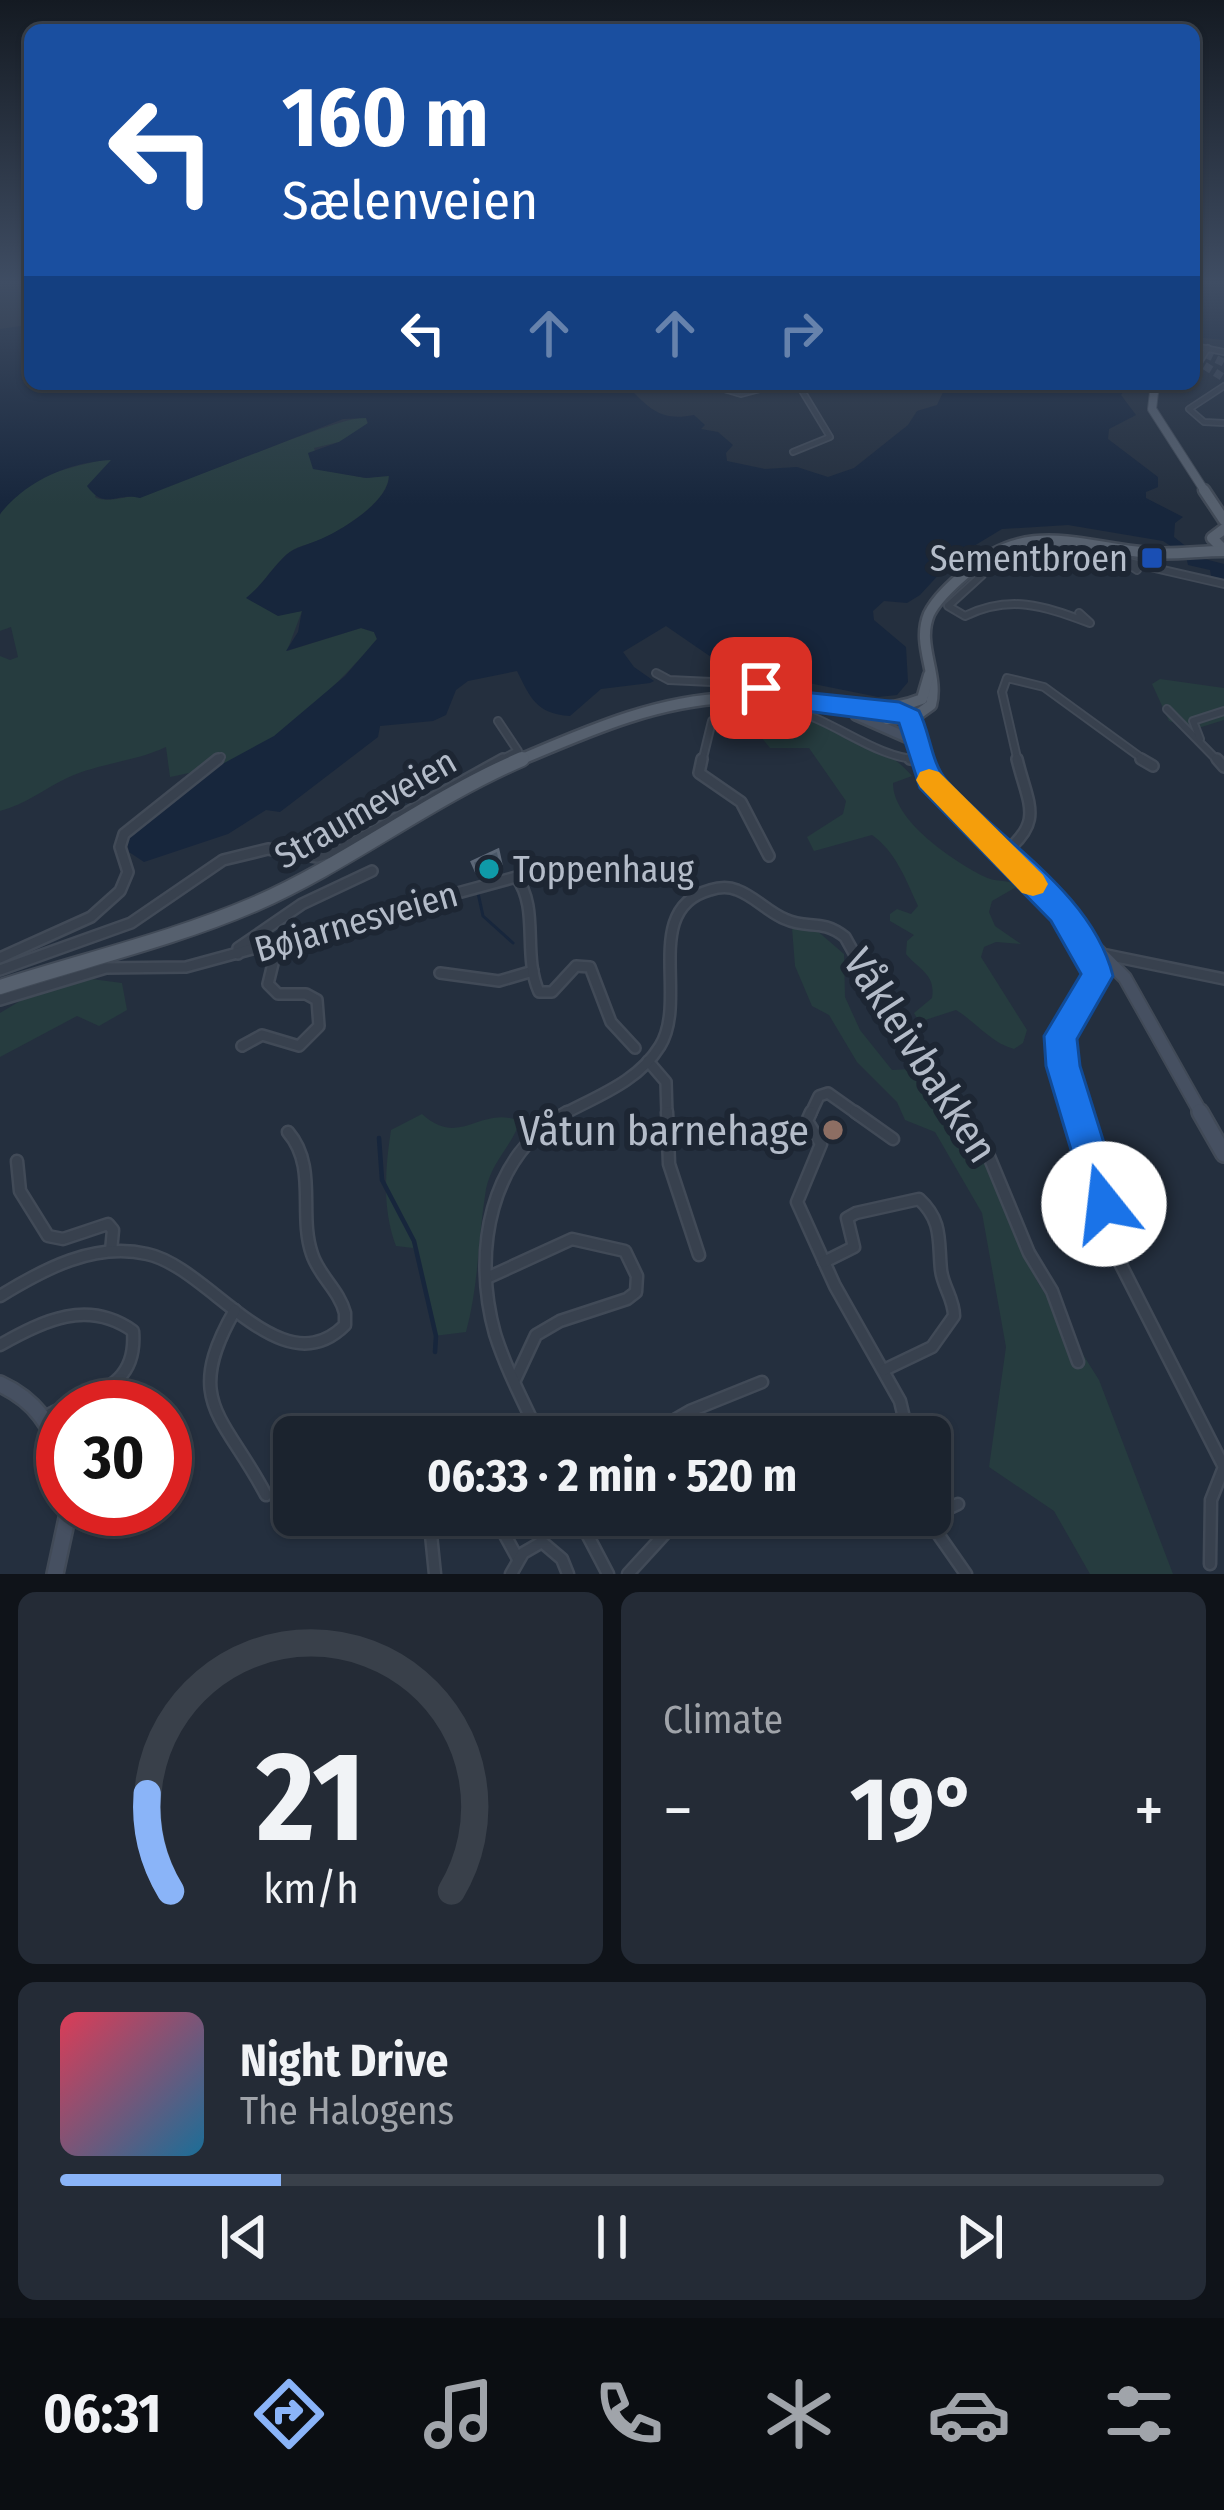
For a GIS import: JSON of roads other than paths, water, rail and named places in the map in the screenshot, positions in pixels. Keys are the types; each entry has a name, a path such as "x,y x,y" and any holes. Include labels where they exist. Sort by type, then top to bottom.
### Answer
{"main road":[{"path":"1154,390 1152,409 1224,520"},
{"path":"903,716 922,699 928,675 923,640 930,614 969,570 996,549 1033,538 1067,538 1145,553 1224,551 1213,504"},
{"path":"1196,550 1217,533"},
{"name":"Straumeveien","path":"0,987 251,906 317,874 481,777 564,738 674,705 762,697 903,716"},
{"name":"Straumeveien","path":"815,704 856,715 903,716"}],"street":[{"path":"1224,386 1189,410 1204,422 1224,423"},
{"path":"793,452 830,437 802,390"},
{"path":"1137,570 1124,560 1224,584"},
{"path":"969,570 982,575 948,606 965,616 1001,602 1046,608 1090,623 1079,614"},
{"name":"Straumeveien","path":"656,673 669,680 754,684 761,688 762,697"},
{"path":"1003,854 1027,836 1031,819 1002,692 1007,678 1021,677 1050,691 1121,748 1153,766"},
{"path":"769,856 744,805 698,770 706,728 728,710 772,707 808,714 904,759 918,755"},
{"path":"1166,709 1224,766"},
{"path":"1213,754 1192,723 1224,711"},
{"name":"Straumeveien","path":"856,715 906,737"},
{"path":"903,716 906,737 936,788 1107,956 1149,1015 1224,1154"},
{"path":"903,716 918,755"},
{"path":"0,970 131,923 224,860 268,849 317,856 338,851 518,751 497,721"},
{"path":"0,958 68,929 115,897 128,872 120,847 124,834 221,757"},
{"name":"Bøjarnesveien","path":"238,955 238,948 298,904 349,876 372,871"},
{"name":"Bøjarnesveien","path":"0,1000 106,968 165,971 238,955 516,877 529,894 526,923 536,988 547,994 569,970 590,967 614,1029 635,1048"},
{"name":"Våkleivbakken","path":"530,1416 495,1334 489,1277 494,1196 514,1150 536,1131 609,1093 648,1061 671,1019 670,930 695,892 736,889 789,922 835,927 916,1064 988,1154 1028,1253 1052,1291 1078,1362"},
{"path":"1062,912 1098,970 1060,1036 1061,1055 1114,1247 1157,1344 1224,1467 1211,1499 1210,1564"},
{"path":"242,1046 262,1035 299,1046 319,1026 317,1000 306,994 278,994 268,984 278,943"},
{"path":"1107,956 1224,979"},
{"name":"Bøjarnesveien","path":"440,974 457,982 476,978 502,984 532,971"},
{"path":"648,1061 666,1082 669,1164 699,1255"},
{"path":"893,1139 868,1126 856,1110 823,1093 807,1121 821,1144 797,1202 824,1262 884,1370 903,1416"},
{"path":"0,1296 62,1264 111,1251 168,1260 273,1334 307,1346 329,1342 345,1325 342,1298 314,1262 304,1213 304,1154 288,1132"},
{"path":"17,1161 23,1197 48,1236 63,1239 108,1224 113,1230 111,1251"},
{"path":"824,1262 854,1247 847,1219 874,1204 896,1208 919,1199 933,1215 944,1245 941,1272 954,1304 953,1318 929,1349 884,1370"},
{"path":"489,1277 572,1239 617,1247 628,1255 637,1276 636,1292 629,1299 594,1307 536,1336 514,1380"},
{"path":"235,1310 207,1360 208,1395 266,1495"},
{"path":"0,1346 43,1323 77,1312 105,1315 133,1330 135,1356 115,1380"},
{"path":"681,1416 762,1382"},
{"path":"0,1384 36,1407"},
{"path":"951,1508 958,1504"},
{"path":"55,1574 63,1536"},
{"path":"431,1536 435,1574"},
{"path":"505,1536 518,1559"},
{"path":"588,1536 608,1574"},
{"path":"628,1574 657,1536"},
{"path":"939,1536 966,1574"},
{"path":"511,1574 518,1559 542,1542 555,1550 568,1574"}],"water":[{"path":"0,358 24,358 24,390 633,392 659,413 694,415 705,425 701,429 718,432 733,445 726,453 727,461 765,469 797,467 828,477 854,468 908,425 917,411 937,405 944,390 1125,390 1121,395 1136,415 1109,429 1108,439 1158,477 1158,487 1146,492 1146,498 1183,517 1175,523 1174,537 1201,558 1224,564 1224,580 1211,576 1210,570 1188,565 1186,556 1163,541 1068,525 1002,529 954,558 920,595 907,603 884,601 873,611 874,620 906,647 908,682 897,695 878,697 799,681 761,682 756,668 736,672 732,663 714,659 666,626 623,652 654,681 650,683 601,689 570,716 542,708 517,671 468,681 456,690 446,715 433,721 380,726 378,737 280,812 266,810 228,834 144,862 129,852 126,837 215,768 274,736 345,676 377,639 374,632 361,628 286,651 298,632 302,611 278,616 246,598 290,552 331,534 382,495 389,476 366,478 313,469 308,453 339,442 368,423 366,418 343,419 140,498 100,498 87,486 111,460 80,465 35,483 0,514"}],"waterway":[{"path":"478,893 483,916 513,943"},
{"path":"379,1138 382,1180 414,1241 436,1336 435,1352"}],"tunnel":[{"path":"1215,358 1224,363"},
{"path":"1200,363 1224,378"}],"place":[{"name":"Sementbroen","path":"1152,558"},
{"name":"Toppenhaug","path":"489,869"},
{"name":"Våtun barnehage","path":"833,1130"}]}
